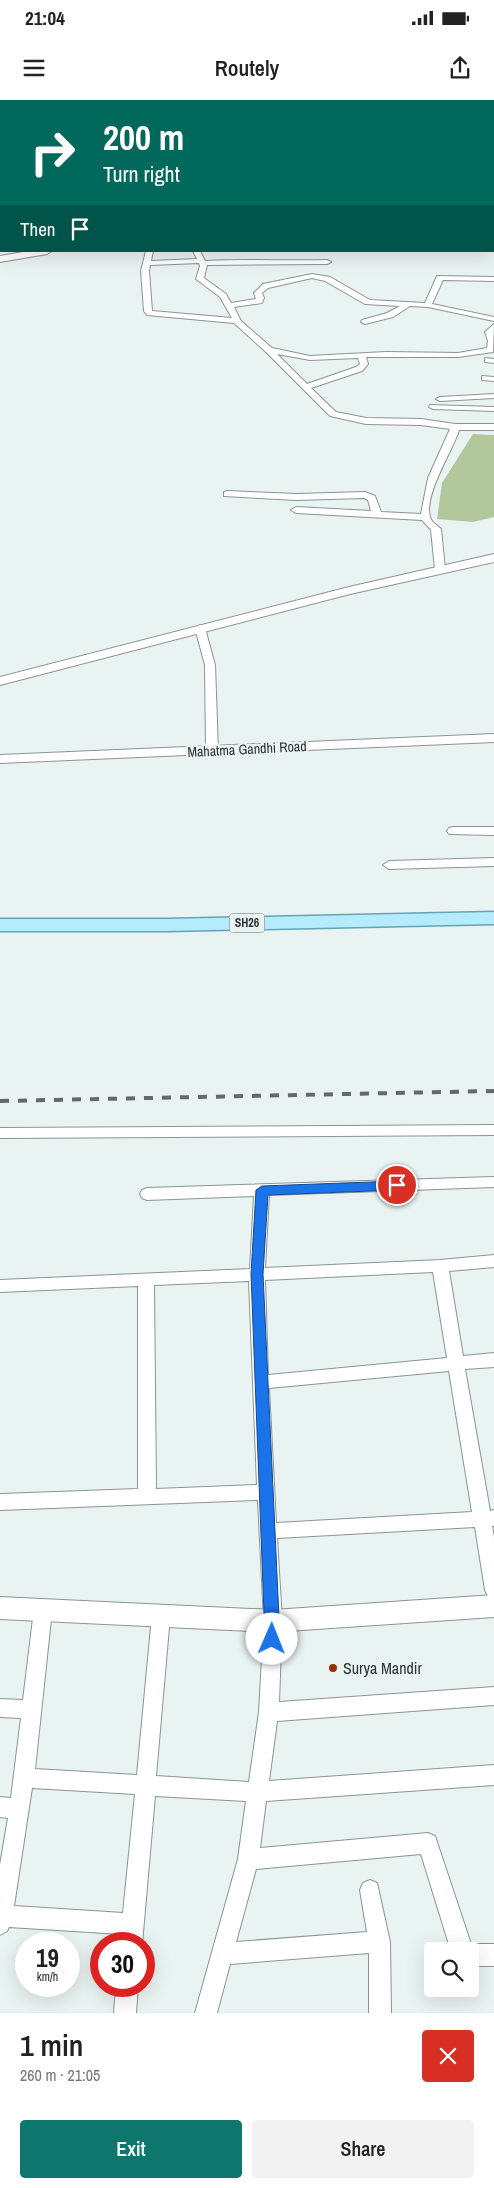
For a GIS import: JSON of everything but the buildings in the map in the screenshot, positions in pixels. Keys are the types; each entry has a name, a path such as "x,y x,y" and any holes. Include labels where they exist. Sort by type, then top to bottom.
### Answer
{"main road":[{"path":"0,255 20,252"},
{"path":"0,259 41,252"},
{"name":"SH26","path":"0,925 168,925 494,918"},
{"name":"SH26","path":"0,934 494,926"}],"street":[{"path":"150,252 145,271 148,311 150,314 237,321"},
{"path":"197,252 204,266 200,279 222,296 237,321 333,414 366,421 421,422 455,427 494,427"},
{"path":"147,263 328,262"},
{"path":"196,312 231,309 257,302 260,298 258,293 266,286 312,276 327,279 368,302 428,305 494,319"},
{"path":"428,305 440,278 494,278"},
{"path":"365,322 390,315 408,304"},
{"path":"269,350 305,358 361,355 458,355 490,350 493,341 492,330"},
{"path":"306,387 359,368 364,364 361,355"},
{"path":"494,396 434,403 494,409"},
{"path":"440,569 436,529 429,524 426,518 428,496 441,456 454,434 455,427"},
{"path":"227,494 296,497 312,495 365,495 372,498 377,515"},
{"path":"296,510 426,518"},
{"path":"0,681 200,628 440,569 494,560"},
{"path":"200,628 210,665 212,751"},
{"name":"Mahatma Gandhi Road","path":"0,759 494,738"},
{"path":"453,831 494,831"},
{"path":"389,864 494,862"},
{"path":"0,1133 494,1130"},
{"path":"148,1194 494,1182"},
{"path":"206,2013 248,1859 270,1712 273,1621 260,1382 257,1274 262,1190"},
{"path":"0,1286 494,1262"},
{"path":"440,1266 456,1364 488,1518 494,1590"},
{"path":"146,1280 147,1496"},
{"path":"260,1382 494,1360"},
{"path":"0,1502 266,1492"},
{"path":"268,1531 488,1518"},
{"path":"0,1608 273,1621 494,1606"},
{"path":"43,1610 23,1778 10,1808 0,1918 116,1932"},
{"path":"132,1932 161,1616"},
{"path":"270,1712 494,1696"},
{"path":"0,1708 32,1709"},
{"path":"23,1778 257,1792 494,1774"},
{"path":"248,1859 428,1843 459,1942"},
{"path":"370,1890 379,1942 380,2013"},
{"path":"223,1954 379,1942"},
{"path":"479,1955 494,1955"},
{"path":"125,2013 126,1997"}],"green space":[{"path":"473,434 494,435 494,517 473,522 437,519 442,483"}],"railway":[{"path":"0,1101 494,1091"}],"place":[{"name":"Surya Mandir","path":"333,1668"}],"route":[{"path":"272,1639 273,1621 260,1382 257,1274 262,1190 397,1185"}]}
